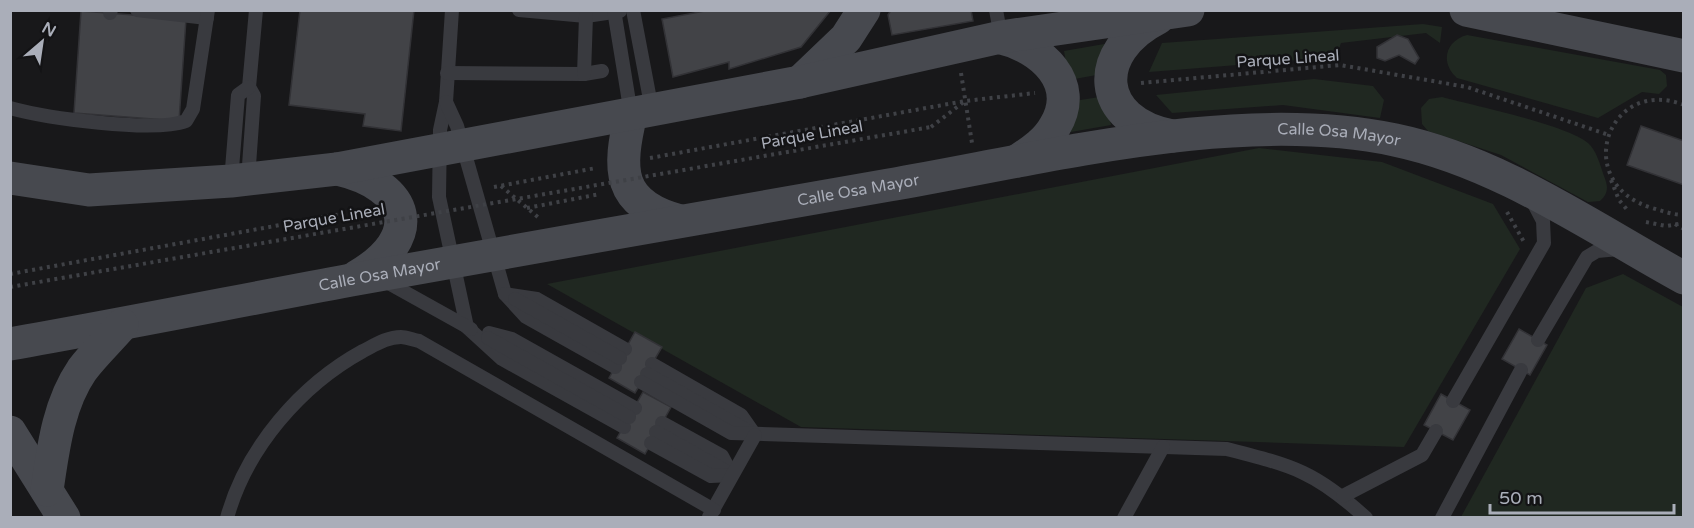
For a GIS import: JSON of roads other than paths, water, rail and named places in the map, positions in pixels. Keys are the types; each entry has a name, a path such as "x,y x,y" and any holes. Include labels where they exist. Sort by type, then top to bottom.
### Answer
{"street":[{"path":"800,82 846,38 864,10"},
{"path":"1466,10 1683,56"},
{"path":"10,178 89,190 239,180 337,169 800,82 957,47 998,24 1178,12"},
{"path":"1173,137 1147,130 1129,119 1116,101 1112,86 1112,66 1122,44 1131,34 1178,12"},
{"path":"998,24 1018,42 1041,54 1048,61 1062,90 1062,107 1055,128 1045,141 1017,161"},
{"path":"642,112 622,151 622,168 627,183 633,194 648,208 680,221"},
{"name":"Calle Osa Mayor","path":"10,344 122,325 363,278 977,170 1017,161 1173,137 1253,130 1326,131 1396,140 1453,156 1508,179 1527,190 1634,233 1683,278"},
{"path":"337,169 362,176 388,191 397,204 400,216 398,238 392,249 363,278"},
{"path":"47,490 55,438 65,408 82,371 122,325"},
{"path":"10,432 64,518"}],"lane":[{"path":"10,108 173,126 186,122 193,109 208,14 137,10"},
{"path":"239,180 254,96 249,87 256,10"},
{"path":"452,10 446,102 440,130 451,149 495,255 505,294 526,317 620,358 537,299 505,294"},
{"path":"519,10 586,16 616,11 642,112"},
{"path":"633,10 642,112"},
{"path":"584,74 586,16"},
{"path":"447,73 584,74 602,71"},
{"path":"446,102 457,126 439,197 467,327"},
{"path":"1453,401 1544,243 1543,221 1527,190"},
{"path":"1538,340 1587,257 1634,233"},
{"path":"363,278 467,327 629,417"},
{"path":"227,518 251,462 276,424 308,390 344,362 384,340 401,337 419,341 711,514 755,435"},
{"path":"1442,518 1521,370"},
{"path":"755,435 741,415 647,373 731,433 755,435 1227,449 1292,466 1318,478 1343,496 1366,518"},
{"path":"1343,496 1422,455 1436,431"},
{"path":"656,433 722,456 732,475 711,476 656,433"},
{"path":"1124,518 1163,447"}]}
